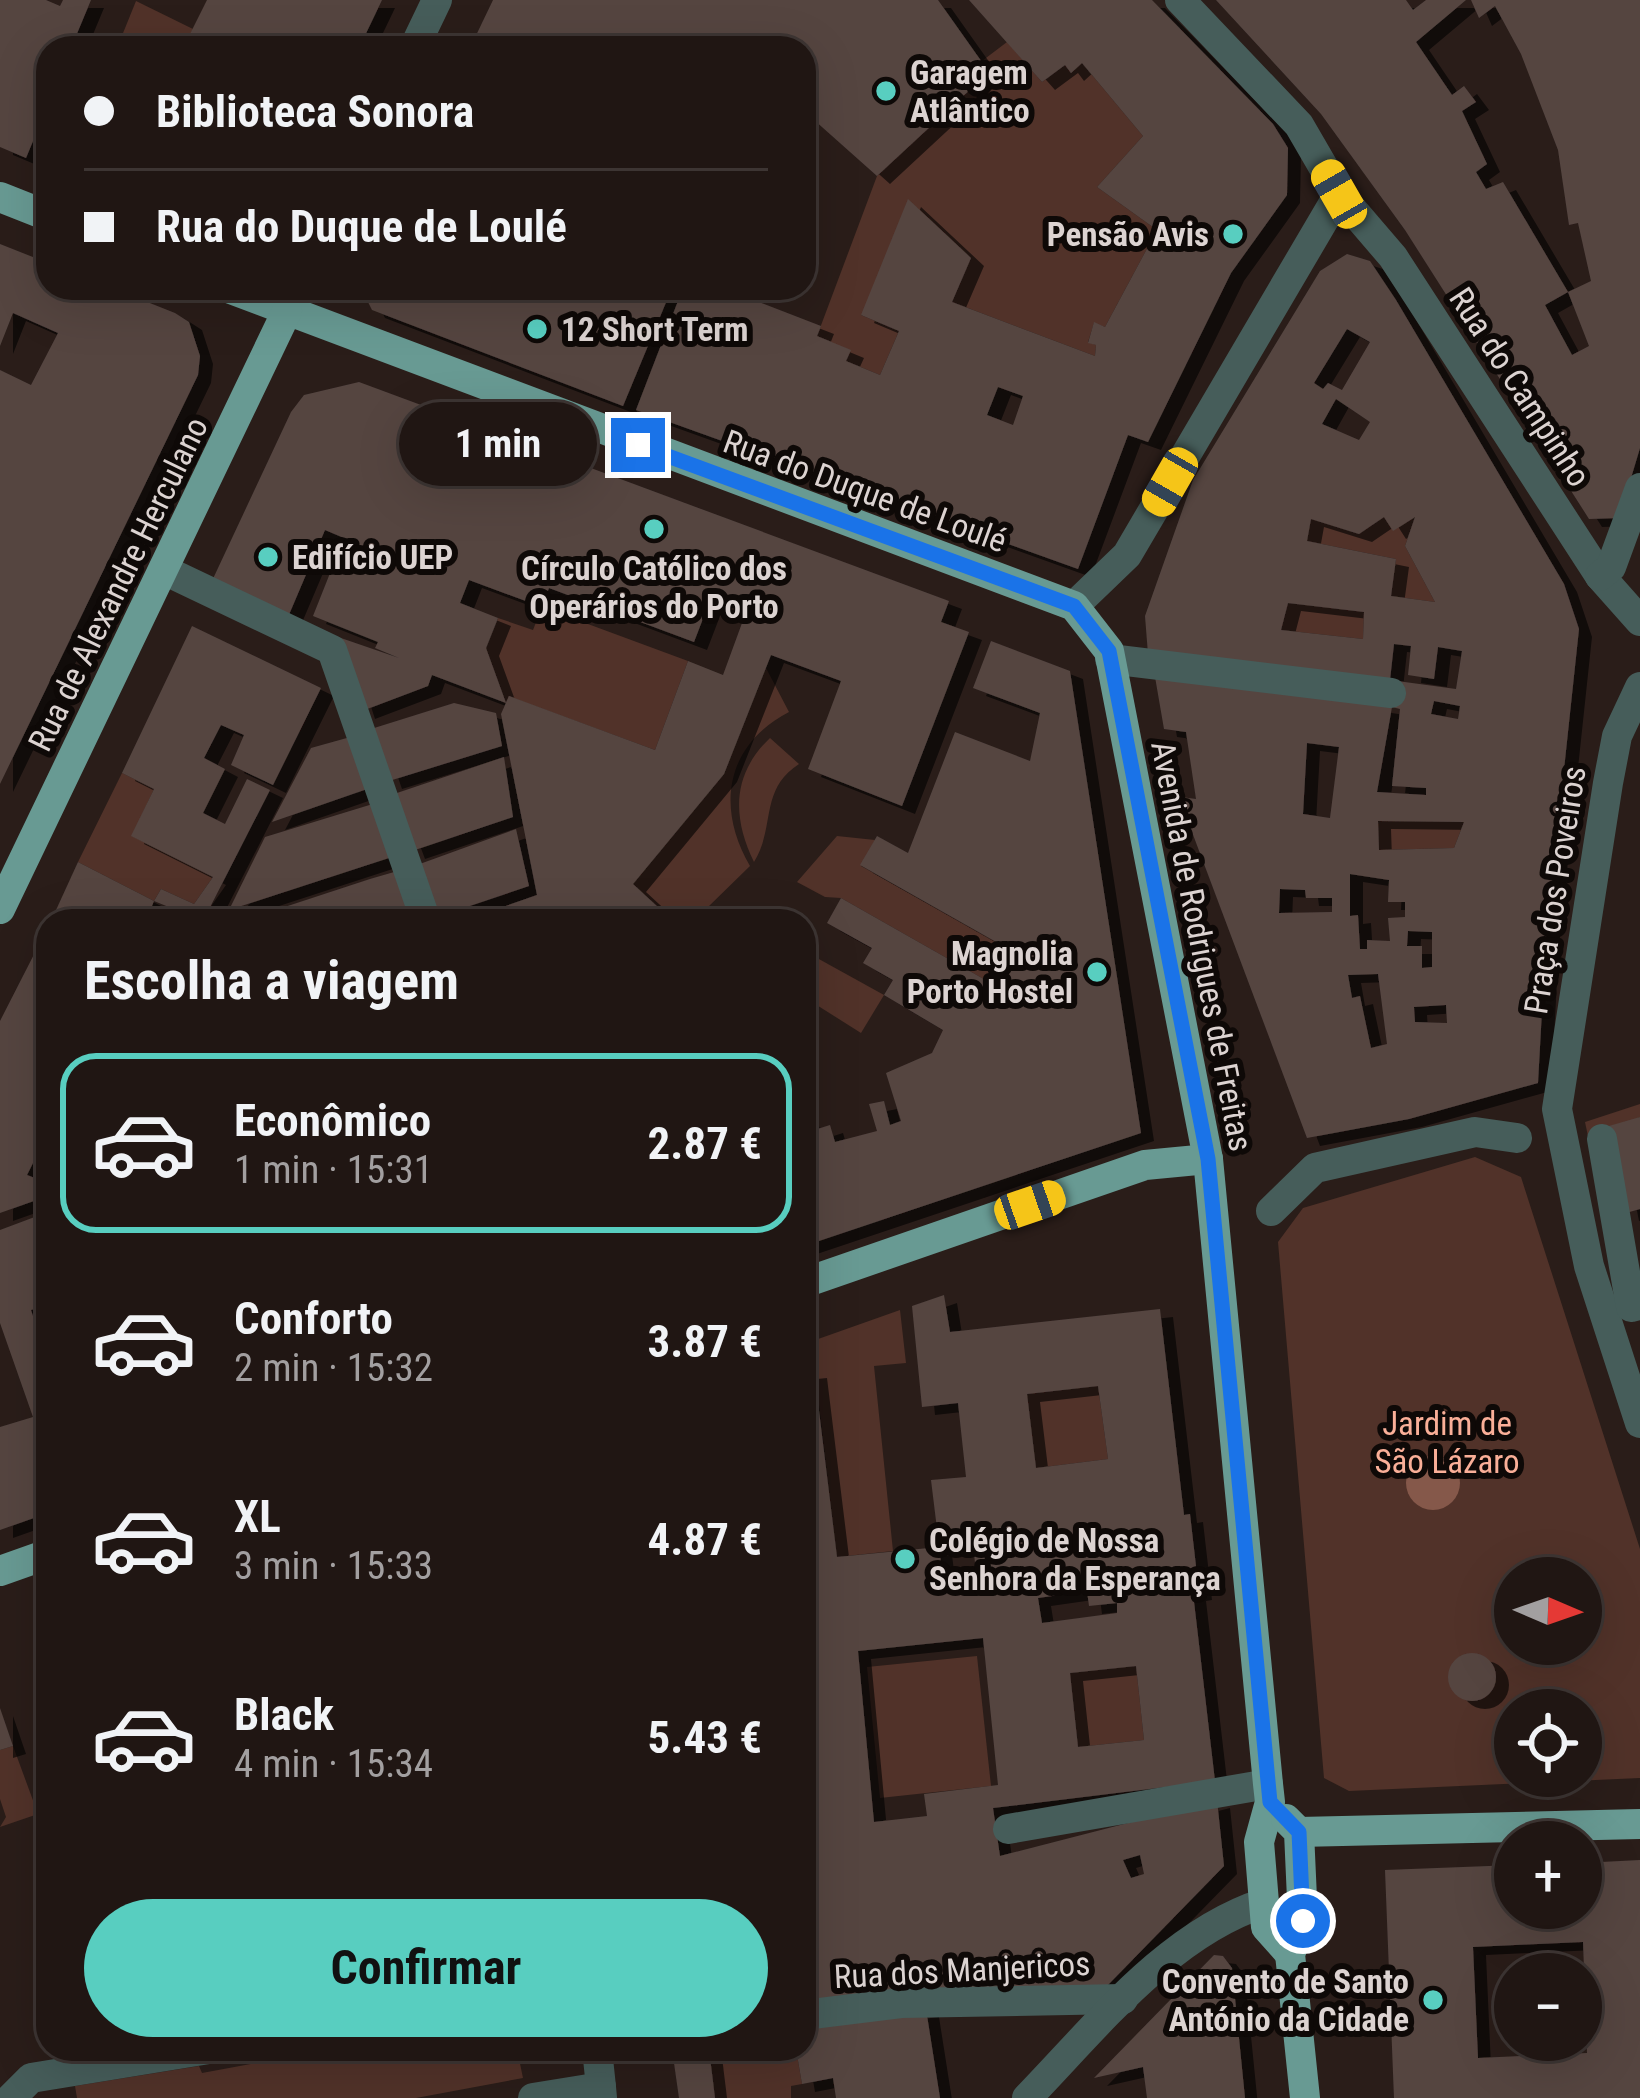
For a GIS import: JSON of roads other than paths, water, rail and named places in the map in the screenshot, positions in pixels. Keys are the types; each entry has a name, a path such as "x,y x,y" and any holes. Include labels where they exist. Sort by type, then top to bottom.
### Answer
{"main road":[{"path":"0,197 36,211"},
{"name":"Rua do Duque de Loulé","path":"292,300 1074,606"},
{"name":"Rua de Alexandre Herculano","path":"0,909 292,300"},
{"name":"Avenida de Rodrigues de Freitas","path":"1074,606 1099,635 1110,658 1208,1159 1269,1793 1258,1842 1264,1903 1267,1927 1290,1954"},
{"path":"816,1279 1145,1165 1208,1159"},
{"path":"0,1571 36,1558"},
{"path":"1269,1793 1299,1832 1640,1824"},
{"name":"Avenida de Rodrigues de Freitas","path":"1299,1832 1303,1921 1290,1954 1305,2098"}],"street":[{"path":"420,36 437,0"},
{"name":"Rua do Campinho","path":"1180,0 1299,125 1339,194 1393,257 1600,576 1640,621"},
{"path":"1074,606 1127,555 1339,194"},
{"path":"1600,576 1611,567 1640,488"},
{"path":"166,571 332,650 422,909"},
{"path":"1110,658 1391,693"},
{"name":"Praça dos Poveiros","path":"1640,687 1617,736 1557,1109 1589,1266 1640,1423"},
{"path":"1271,1211 1316,1168 1475,1132 1517,1138"},
{"path":"1008,1829 1269,1793"},
{"path":"1027,2098 1123,1999 1225,1915 1264,1903"},
{"name":"Rua dos Manjericos","path":"816,2013 901,2002 1123,1999"},
{"path":"24,2093 31,2078 135,2061"},
{"path":"533,2098 601,2092 598,2061"}],"place":[{"name":"Garagem Atlântico","path":"886,91"},
{"name":"Pensão Avis","path":"1233,234"},
{"name":"12 Short Term","path":"537,329"},
{"name":"Círculo Católico dos Operários do Porto","path":"654,529"},
{"name":"Edifício UEP","path":"268,557"},
{"name":"Magnolia Porto Hostel","path":"1097,972"},
{"name":"Colégio de Nossa Senhora da Esperança","path":"905,1559"},
{"name":"Convento de Santo António da Cidade","path":"1433,2000"}],"park label":[{"name":"Jardim de São Lázaro","path":"1447,1442"}]}
